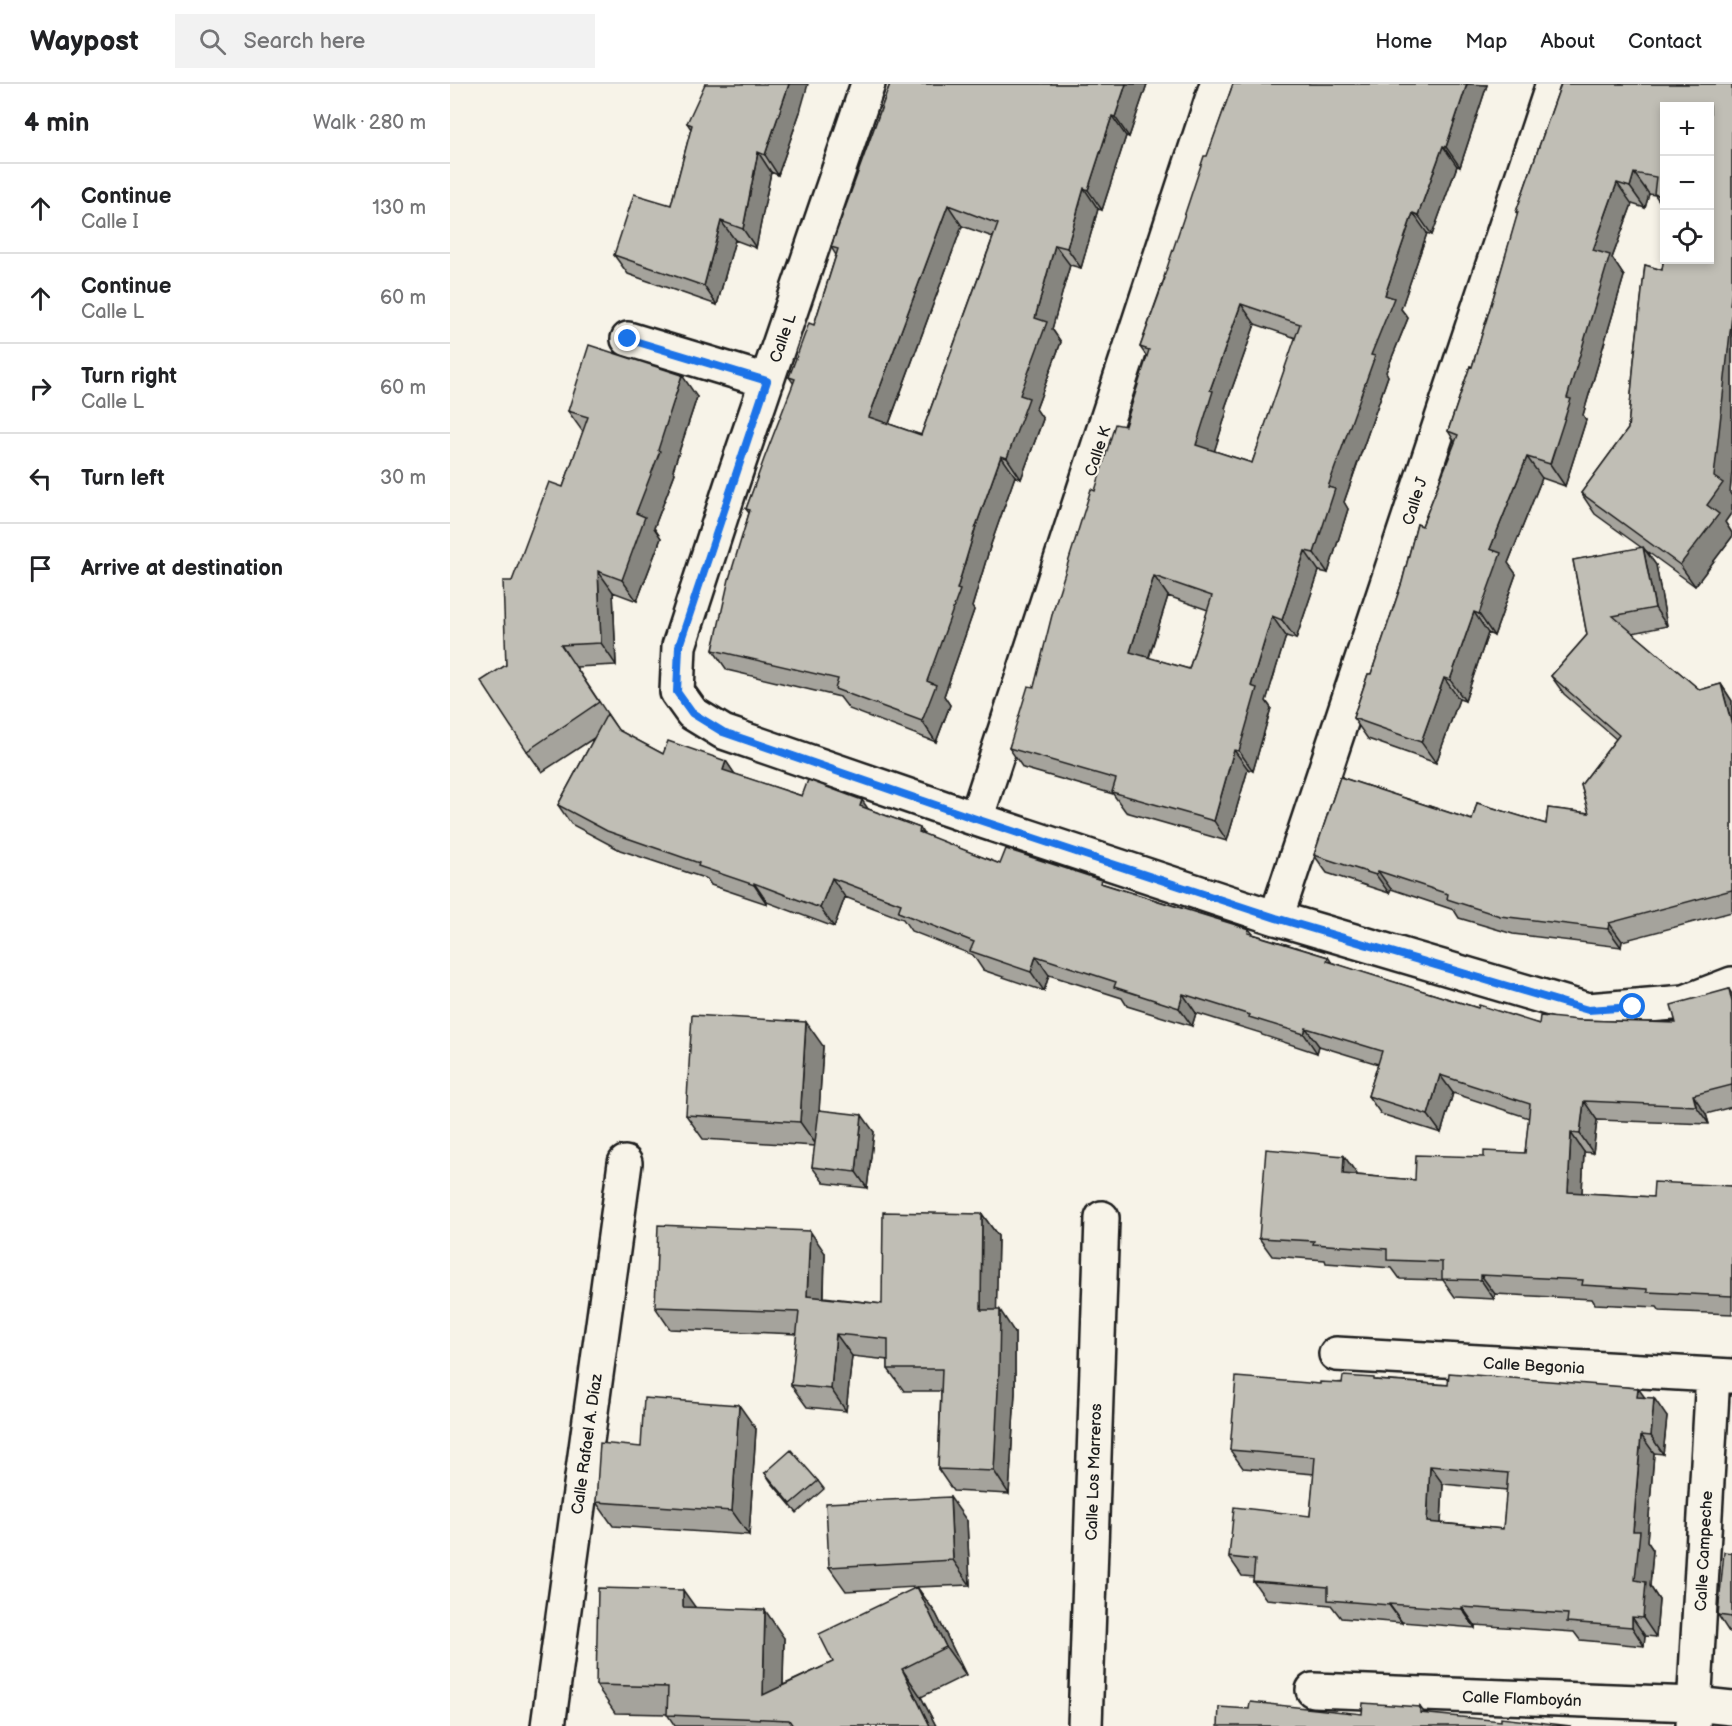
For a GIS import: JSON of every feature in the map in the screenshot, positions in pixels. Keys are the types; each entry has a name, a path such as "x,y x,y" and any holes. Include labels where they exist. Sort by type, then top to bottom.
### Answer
{"street":[{"name":"Calle L","path":"868,84 679,646 677,692 692,713 723,732 976,819 1276,918 1588,1010 1686,1002 1732,984"},
{"name":"Calle K","path":"976,819 1217,84"},
{"name":"Calle J","path":"1276,918 1553,84"},
{"path":"628,339 767,381"},
{"name":"Calle Rafael A. Díaz","path":"548,1726 625,1163"},
{"name":"Calle Los Marreros","path":"1085,1726 1102,1218"},
{"name":"Calle Begonia","path":"1336,1354 1723,1376"},
{"name":"Calle Campeche","path":"1694,1715 1723,1376"},
{"name":"Calle Flamboyán","path":"1313,1690 1694,1715 1732,1708"}],"building":[{"path":"705,84 789,84 765,155 758,152 743,229 721,221 704,286 614,255 634,194 671,205 692,125 687,123"},
{"path":"890,84 1126,84 1115,117 1112,116 1088,190 1084,188 1067,248 1055,245 1035,318 1047,322 1020,395 1029,398 1007,458 1001,456 976,526 957,589 960,590 927,681 936,685 922,721 835,689 838,679 713,650 729,579 750,510 746,509 795,379 789,377 809,323 814,325 838,249 831,247","holes":["948,205 998,224 921,435 869,417"]},
{"path":"1233,84 1467,84 1446,147 1443,146 1418,215 1413,213 1385,295 1394,298 1371,355 1375,356 1328,487 1335,489 1314,553 1305,551 1282,620 1272,616 1251,686 1257,688 1239,751 1234,750 1214,821 1112,792 1116,779 1009,748 1028,686 1034,687 1053,611 1091,489 1095,491 1115,424 1125,426 1149,350 1140,347 1204,156 1207,156","holes":["1241,304 1300,324 1252,463 1196,445 1213,391 1210,390","1154,576 1212,596 1189,669 1130,652"]},
{"path":"1561,84 1732,84 1732,289 1730,305 1732,305 1732,315 1714,477 1723,483 1707,505 1719,514 1680,565 1581,493 1628,429 1645,265 1662,270 1663,264 1714,264 1714,102 1660,102 1660,196 1654,194 1656,177 1634,173 1630,187 1617,183 1593,250 1610,255 1567,398 1571,399 1550,464 1527,457 1490,549 1501,553 1479,614 1474,612 1450,680 1444,678 1421,742 1353,718 1368,674 1371,674 1402,582 1417,524 1422,526 1458,435 1448,431 1470,366 1472,367 1518,212 1516,212"},
{"path":"589,345 682,375 658,450 660,451 636,513 645,517 622,580 598,571 601,643 561,645 599,702 527,751 481,681 506,665 503,581 512,581 549,482 563,487 588,417 568,411"},
{"path":"1643,547 1655,608 1613,616 1700,690 1721,684 1732,725 1732,890 1609,923 1608,929 1500,916 1447,899 1448,894 1378,871 1376,875 1314,855 1340,777 1472,820 1477,803 1546,824 1548,808 1589,813 1581,785 1619,735 1551,676 1587,635 1573,560"},
{"path":"607,714 618,730 663,754 668,741 726,761 723,770 802,796 808,780 862,800 860,806 920,828 919,832 1000,864 1006,849 1101,880 1100,883 1249,929 1248,933 1328,957 1327,961 1478,1008 1479,1005 1539,1024 1540,1016 1579,1020 1676,1023 1671,1005 1729,989 1732,1002 1732,1085 1693,1095 1696,1106 1584,1101 1580,1134 1571,1133 1568,1192 1653,1197 1654,1182 1732,1186 1732,1296 1647,1292 1647,1289 1582,1285 1583,1280 1481,1275 1481,1280 1442,1279 1442,1262 1387,1260 1387,1249 1259,1238 1266,1149 1344,1156 1343,1174 1415,1180 1416,1155 1484,1157 1484,1151 1525,1153 1530,1104 1440,1075 1428,1115 1368,1096 1382,1051 1306,1028 1304,1034 1183,994 1179,1008 1114,987 1116,982 1036,956 1031,972 970,951 974,942 898,912 901,904 832,878 820,908 754,883 754,885 698,866 699,863 607,831 558,805"},
{"path":"692,1015 806,1022 800,1122 686,1115"},
{"path":"819,1110 862,1115 856,1172 812,1167"},
{"path":"883,1212 982,1214 981,1310 1000,1310 994,1471 938,1469 942,1369 888,1369 888,1339 836,1334 831,1389 791,1385 799,1312 655,1307 658,1225 810,1231 807,1296 882,1304"},
{"path":"1449,1373 1638,1388 1637,1397 1654,1398 1651,1436 1641,1435 1633,1531 1640,1531 1635,1580 1646,1582 1643,1618 1632,1617 1632,1627 1567,1622 1568,1614 1328,1600 1328,1587 1253,1581 1255,1560 1229,1557 1234,1507 1310,1516 1315,1457 1230,1450 1236,1377 1320,1384 1320,1382 1342,1383 1343,1376 1448,1385","holes":["1430,1466 1508,1473 1503,1529 1427,1522"]},
{"path":"644,1398 739,1405 732,1511 596,1502 600,1443 641,1447"},
{"path":"791,1450 818,1481 791,1504 765,1473"},
{"path":"950,1497 953,1560 829,1567 826,1503"},
{"path":"1724,1552 1732,1553 1732,1617 1718,1615"},
{"path":"917,1587 946,1647 902,1669 930,1726 793,1726 789,1720 667,1715 668,1687 596,1685 598,1588 683,1590 683,1607 765,1610 763,1695 833,1662 819,1634"},
{"path":"1250,1702 1362,1714 1363,1703 1420,1707 1420,1713 1501,1721 1501,1718 1571,1726 1218,1726 1219,1707 1249,1709"}],"route":[{"path":"628,339 767,381 679,646 677,692 692,713 723,732 976,819 1276,918 1588,1010 1633,1007"}]}
